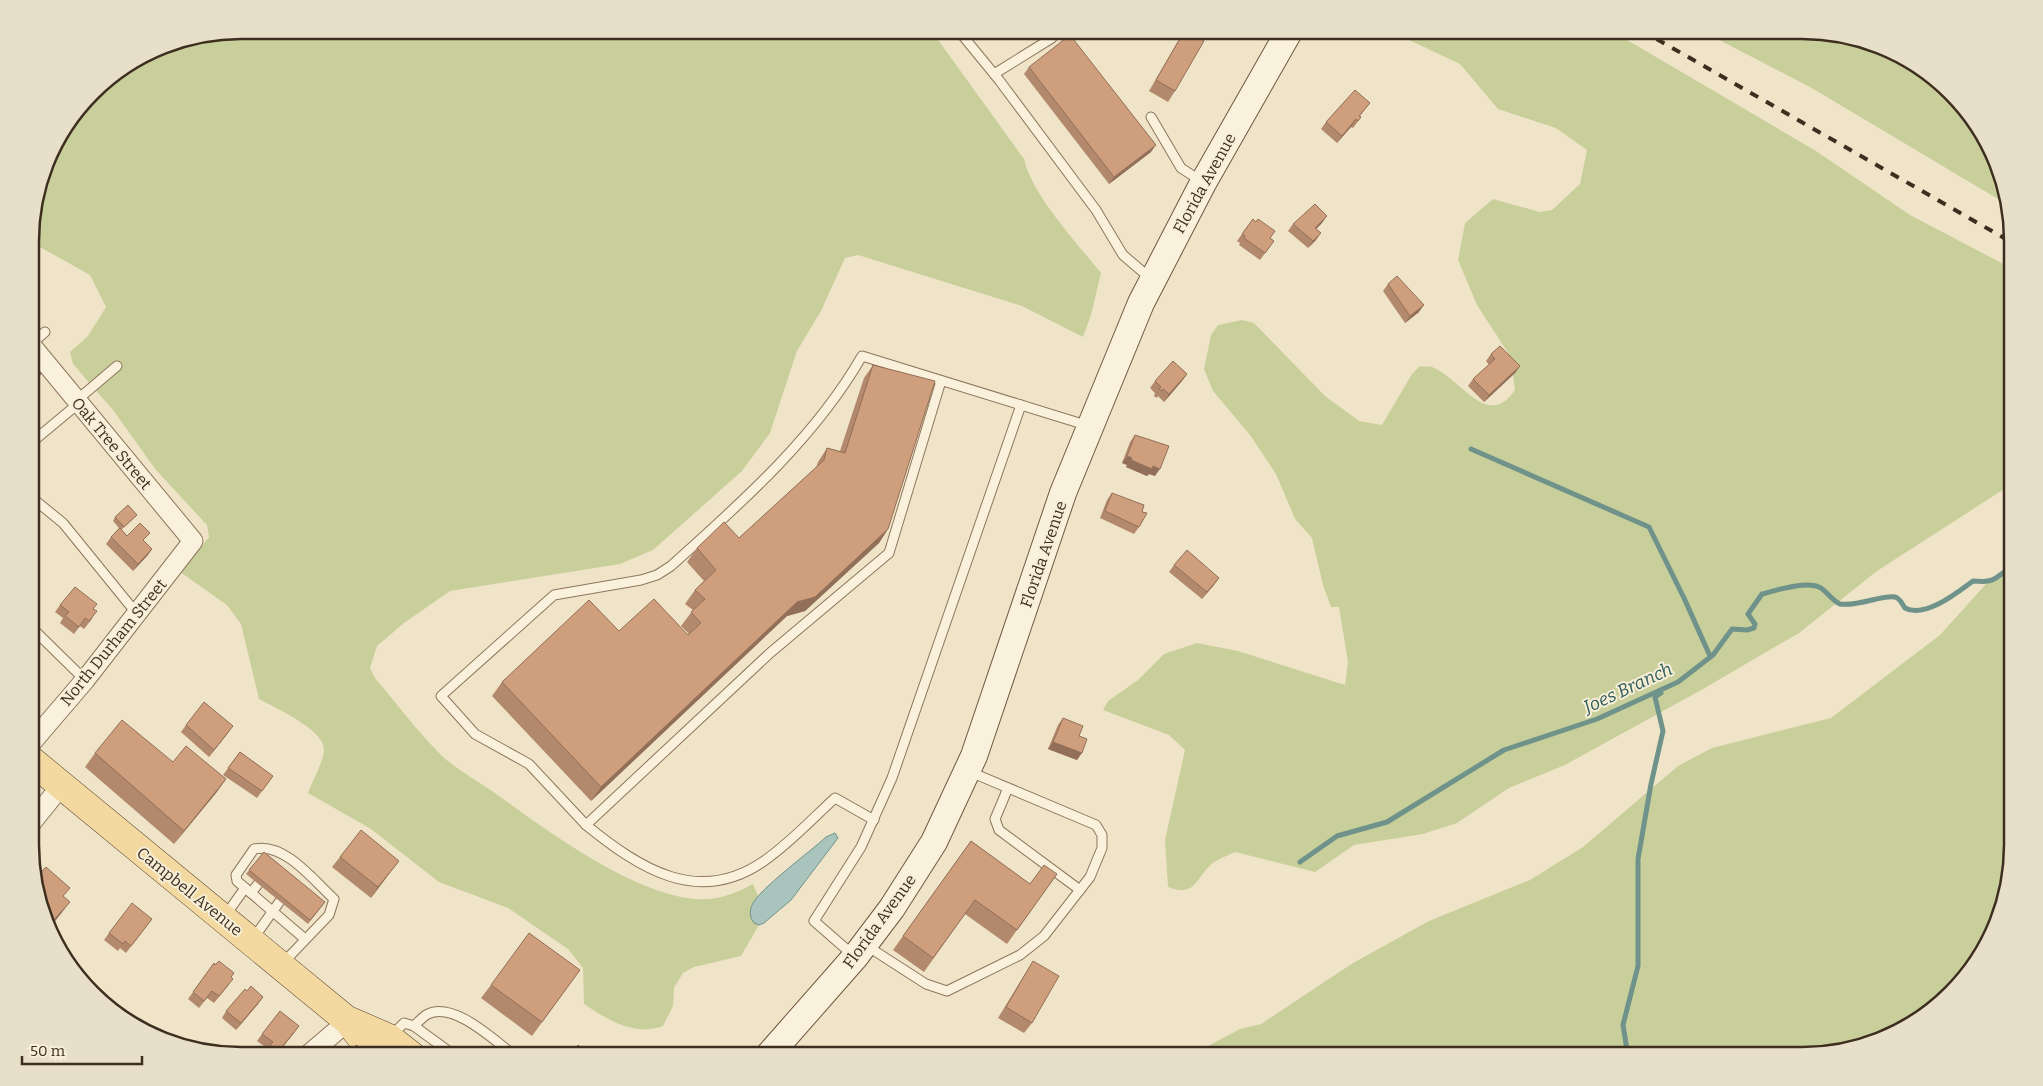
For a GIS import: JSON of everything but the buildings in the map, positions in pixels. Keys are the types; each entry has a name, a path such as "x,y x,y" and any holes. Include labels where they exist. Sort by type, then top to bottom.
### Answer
{"main road":[{"name":"Florida Avenue","path":"776,1047 860,950 892,908 934,842 967,771 1089,426 1152,280 1203,183 1285,39"},
{"name":"Campbell Avenue","path":"39,766 251,942 382,1047"}],"street":[{"name":"Oak Tree Street","path":"39,355 193,541"},
{"name":"North Durham Street","path":"39,734 85,680 193,541"},
{"path":"39,813 61,786"},
{"path":"318,1047 348,1021"},
{"name":"Campbell Avenue","path":"348,1021 359,1047"}],"lane":[{"path":"965,39 994,74 1096,210 1123,255 1152,280"},
{"path":"994,74 1050,39"},
{"path":"1151,117 1181,168 1203,183"},
{"path":"39,338 45,332"},
{"path":"874,820 835,798 764,861 738,874 708,881 673,878 657,873 628,858 586,825 529,764 476,734 441,696 554,595 649,578 671,566 759,487 844,386 862,356 1089,426"},
{"path":"39,436 117,366"},
{"path":"586,825 770,653 889,553 941,381"},
{"path":"967,771 1096,825 1102,836 1102,848 1090,877 1044,936 1020,955 947,991 926,984 860,950 814,921 848,871 874,820 892,778 1022,406"},
{"path":"39,504 63,523 137,614"},
{"path":"39,635 85,680"},
{"path":"1008,788 995,819 999,830 1080,890"},
{"path":"281,966 329,915 334,899 314,886 281,858 261,848 254,850 236,875 237,881 305,939"},
{"path":"223,918 248,890 258,884"},
{"path":"251,942 280,901"},
{"path":"285,922 293,912"},
{"path":"414,1026 427,1014 438,1011 454,1012 503,1047"},
{"path":"382,1047 404,1023 414,1026 443,1047"}],"green space":[{"path":"227,39 937,39 1024,159 1036,188 1056,218 1101,273 1091,315 1083,337 1022,306 858,255 845,258 821,311 797,351 770,433 742,471 653,550 620,564 450,591 404,623 377,646 370,668 375,678 433,747 453,765 562,840 616,872 643,885 670,894 695,899 711,899 732,894 753,884 758,896 751,906 754,923 759,925 741,956 694,967 683,973 674,988 673,1006 663,1026 652,1029 631,1028 621,1025 584,1004 583,968 568,949 508,908 439,882 371,829 308,793 322,759 324,750 322,742 308,727 298,720 259,699 241,624 227,605 180,572 209,537 207,525 156,470 113,410 73,364 70,352 88,336 106,307 90,275 39,246 40,214 49,176 66,140 89,107 107,89 128,73 176,49 214,40"},
{"path":"1407,39 1625,39 1816,151 1910,215 2004,264 2004,489 1877,571 1799,633 1703,689 1565,765 1509,788 1457,823 1423,834 1354,845 1315,872 1235,852 1214,862 1190,888 1178,890 1168,887 1165,840 1185,750 1169,735 1103,710 1108,701 1138,680 1164,654 1197,643 1238,651 1345,685 1348,662 1339,607 1331,607 1323,585 1312,538 1295,519 1276,474 1250,435 1213,391 1204,369 1211,335 1218,325 1242,320 1254,323 1325,396 1359,421 1382,425 1412,374 1420,366 1432,367 1443,373 1484,404 1494,405 1505,401 1515,390 1510,356 1477,305 1458,260 1465,223 1493,199 1540,212 1552,210 1580,184 1587,150 1556,128 1498,109 1460,64"},
{"path":"1717,39 1829,40 1867,49 1903,66 1936,89 1963,118 1989,163 2000,200 1810,87"},
{"path":"2004,574 2003,872 1994,910 1970,958 1954,979 1936,997 1915,1013 1867,1037 1829,1046 1816,1047 1206,1047 1240,1029 1261,1024 1353,963 1429,921 1530,880 1583,847 1678,766 1712,748 1831,718 1940,635 1986,584"}],"water":[{"path":"835,833 838,838 791,900 764,923 759,925 754,923 750,910 764,890 826,837"}],"waterway":[{"path":"1471,449 1649,527 1710,656"},
{"name":"Joes Branch","path":"1300,862 1337,836 1387,822 1504,750 1597,719 1678,682 1713,655 1732,629 1747,630 1754,628 1755,624 1748,614 1762,594 1792,586 1808,585 1821,588 1840,604 1855,604 1884,597 1895,597 1901,601 1905,608 1922,610 1941,603 1973,581 1989,581 2004,572"},
{"path":"1627,1047 1623,1025 1638,966 1638,859 1651,784 1663,731 1655,697 1661,693"}],"railway":[{"path":"1657,39 2004,238"}]}
